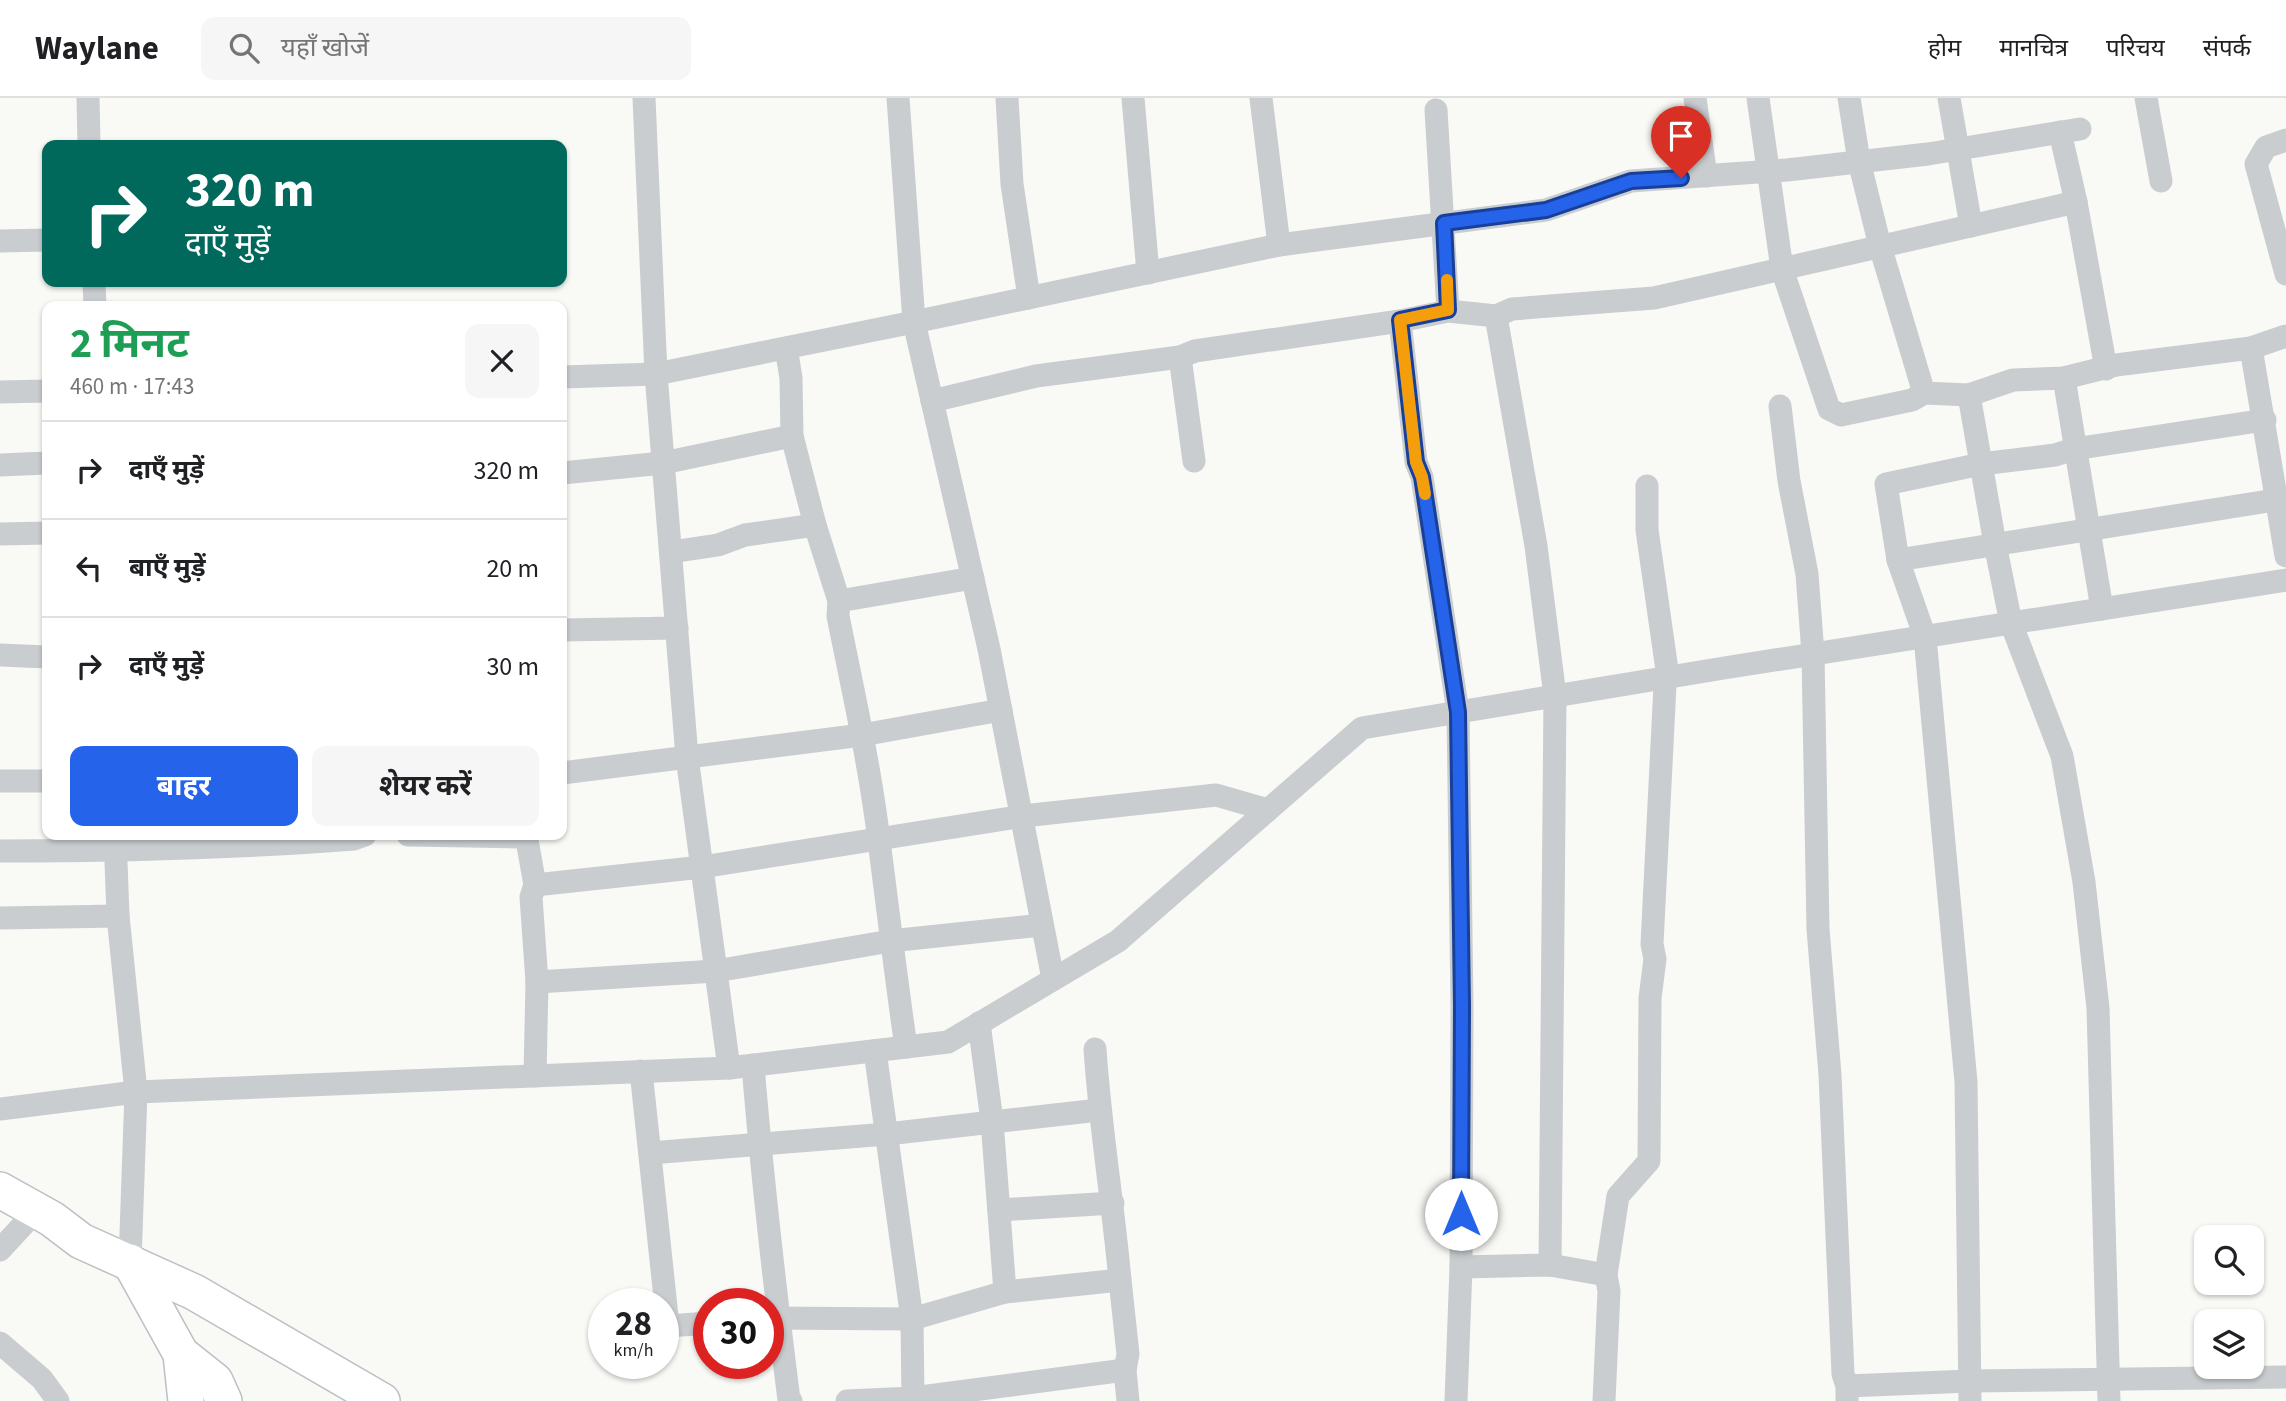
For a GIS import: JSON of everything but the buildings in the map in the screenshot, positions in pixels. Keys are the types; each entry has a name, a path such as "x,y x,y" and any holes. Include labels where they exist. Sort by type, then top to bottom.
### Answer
{"main road":[{"path":"0,1190 37,1210 81,1241 194,1292 382,1401"},
{"path":"130,1262 181,1354 215,1381 224,1401"},
{"path":"181,1354 186,1401"}],"street":[{"path":"88,98 89,140"},
{"path":"644,98 656,374 687,757 729,1068"},
{"path":"898,98 914,322 1001,710 1053,979"},
{"path":"1007,98 1012,184 1029,298"},
{"path":"1133,98 1148,272"},
{"path":"1261,98 1279,245"},
{"path":"1695,98 1706,176"},
{"path":"1758,98 1782,269 1829,409 1841,415 1912,400 1924,393 1969,395 2013,380 2064,378 2116,365 2251,348 2286,335"},
{"path":"1849,98 1859,161 1880,246 1924,393"},
{"path":"1949,98 1971,226"},
{"path":"2146,98 2161,181"},
{"path":"1436,110 1448,310"},
{"path":"567,377 656,374 1279,245 1546,210 1631,181 1859,161 1959,149 2070,130 2076,202 2106,369"},
{"path":"2286,140 2266,147 2256,164 2286,274"},
{"path":"932,401 1036,376 1180,358 1195,351 1400,320 1448,310 1496,316 1512,309 1654,298 2076,202"},
{"path":"0,241 42,240"},
{"path":"1496,316 1536,546 1555,696 1550,1265"},
{"path":"1400,320 1416,462 1422,477 1458,712 1462,1006 1461,1266 1456,1401"},
{"path":"786,348 791,378 792,436 815,525 839,601 838,617 862,735 879,840 905,1047"},
{"path":"2251,348 2286,556"},
{"path":"1180,358 1194,461"},
{"path":"2064,378 2102,609"},
{"path":"0,392 42,391"},
{"path":"1969,395 1994,544 2011,623 2062,756 2084,882 2098,1008 2109,1391"},
{"path":"1780,406 1789,481 1807,574 1813,654 1818,929 1830,1075 1843,1374 1847,1394 2109,1391 2286,1377"},
{"path":"1970,1391 1966,1082 1925,637 1898,560 1886,484 1981,464 2055,455 2074,449 2265,420"},
{"path":"567,473 663,463 792,436"},
{"path":"0,465 42,463"},
{"path":"1604,1401 1609,1291 1606,1275 1618,1196 1649,1161 1650,998 1655,959 1652,944 1668,677 1647,530 1647,486"},
{"path":"1898,560 2276,500"},
{"path":"671,552 718,545 745,535 815,525"},
{"path":"0,534 42,533"},
{"path":"839,601 973,578"},
{"path":"0,1110 136,1091 729,1068 948,1042 1118,941 1362,728 2286,580"},
{"path":"567,630 677,628"},
{"path":"0,655 42,657"},
{"path":"567,772 862,735 1001,710"},
{"path":"0,781 42,781"},
{"path":"535,885 702,867 1022,818 1216,795 1268,810"},
{"path":"0,851 115,843 286,840"},
{"path":"527,840 535,885 531,897 537,982 535,1076"},
{"path":"115,843 118,916 136,1091 130,1262"},
{"path":"0,918 118,916"},
{"path":"537,982 716,971 890,941 1042,925"},
{"path":"979,1023 992,1121 1005,1293"},
{"path":"1095,1049 1099,1110 1113,1203 1128,1354 1125,1370 1128,1401"},
{"path":"875,1051 912,1319 913,1400"},
{"path":"753,1065 771,1288"},
{"path":"641,1071 668,1325 693,1324"},
{"path":"650,1153 887,1134 1099,1110"},
{"path":"999,1210 1113,1203"},
{"path":"0,1250 37,1210"},
{"path":"1461,1266 1550,1265 1606,1275"},
{"path":"784,1318 912,1319 1005,1293 1120,1280"},
{"path":"0,1343 42,1379 51,1399"},
{"path":"847,1401 913,1400 1125,1370"},
{"path":"784,1373 791,1401"}],"slow traffic":[{"path":"1425,494 1416,462 1400,320 1448,310 1447,280"}],"route":[{"path":"1461,1214 1462,1006 1458,712 1422,477 1416,462 1400,320 1448,310 1444,223 1546,210 1631,181 1681,178"}]}
